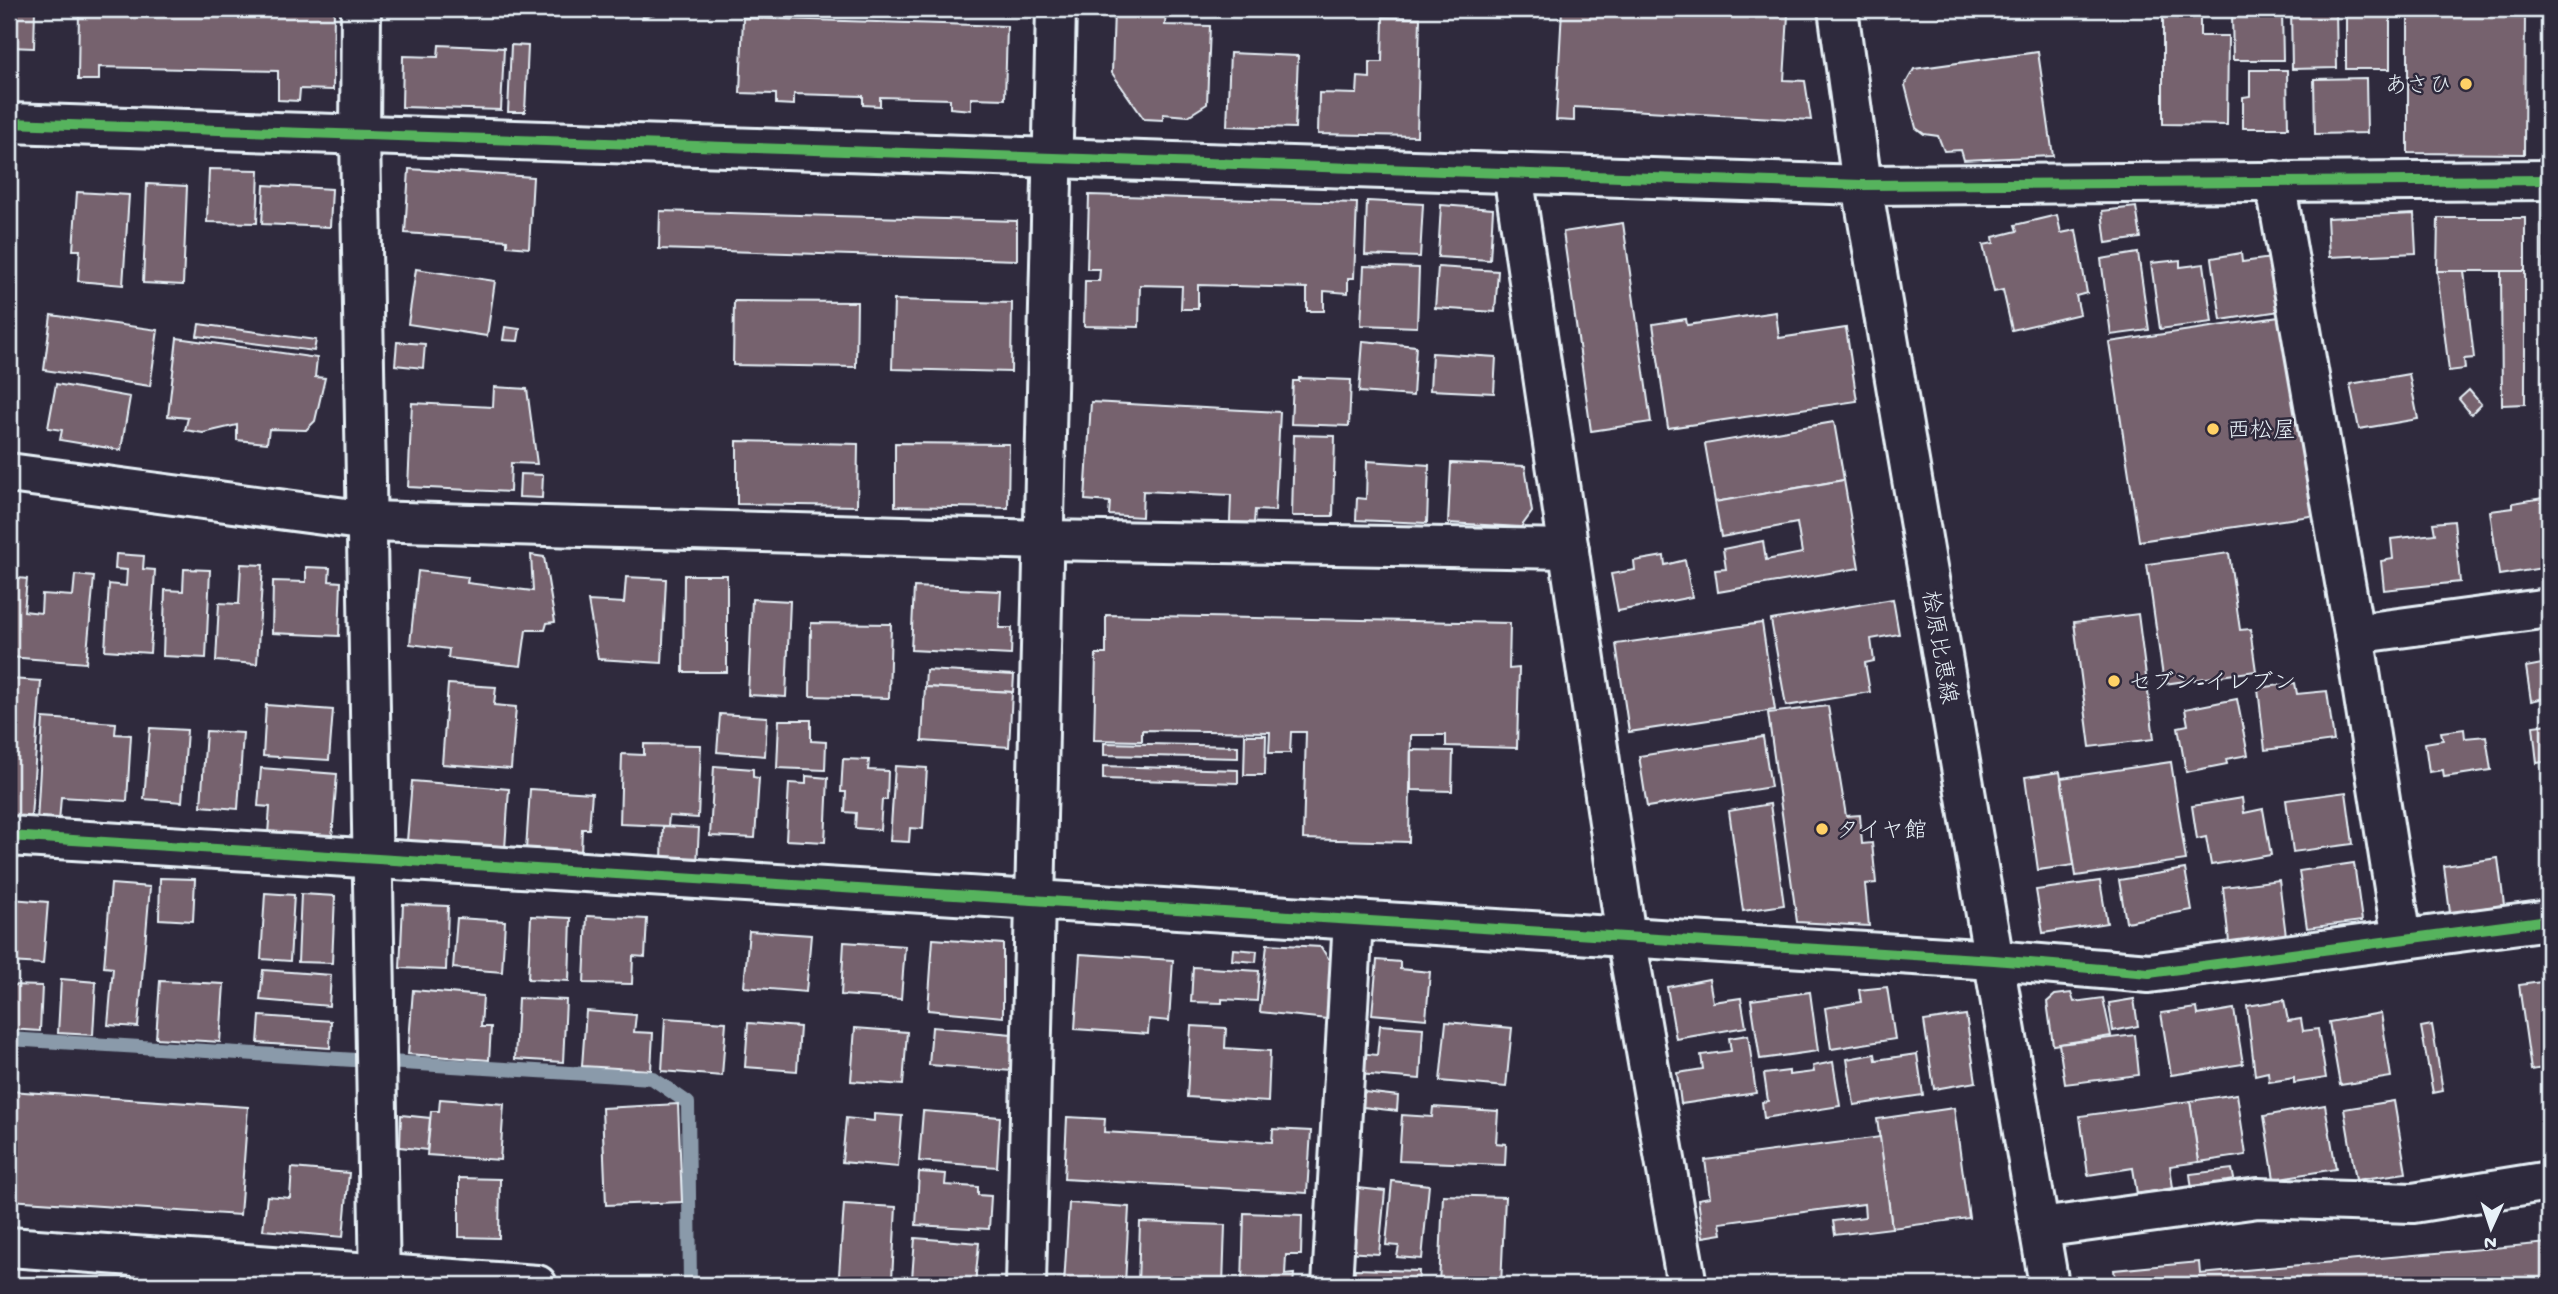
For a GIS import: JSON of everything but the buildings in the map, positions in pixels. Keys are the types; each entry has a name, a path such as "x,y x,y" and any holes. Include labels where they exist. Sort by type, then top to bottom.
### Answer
{"street":[{"path":"361,9 360,135 380,1279"},
{"path":"1026,1285 1056,9"},
{"name":"桧原比恵線","path":"1838,9 1863,185 2049,1285"},
{"path":"9,123 1863,185 2549,180"},
{"path":"1513,173 1626,937 1687,1285"},
{"path":"2275,181 2354,634 2402,939"},
{"path":"9,473 368,521 1044,540 1569,549"},
{"path":"2354,634 2549,608"},
{"path":"9,836 1994,960 2149,973 2549,920"},
{"path":"1332,1285 1353,920"},
{"path":"2040,1228 2258,1198 2413,1203 2549,1181"},
{"path":"9,1247 380,1279 537,1285"}],"waterway":[{"path":"9,1039 652,1078 688,1103 690,1285"}],"cycle path":[{"path":"9,123 1862,185 2549,180"},
{"path":"9,836 1994,960 2149,973 2549,920"}],"place":[{"name":"あさひ","path":"2466,84"},
{"name":"西松屋","path":"2213,429"},
{"name":"セブン-イレブン","path":"2114,681"},
{"name":"タイヤ館","path":"1822,829"}]}
